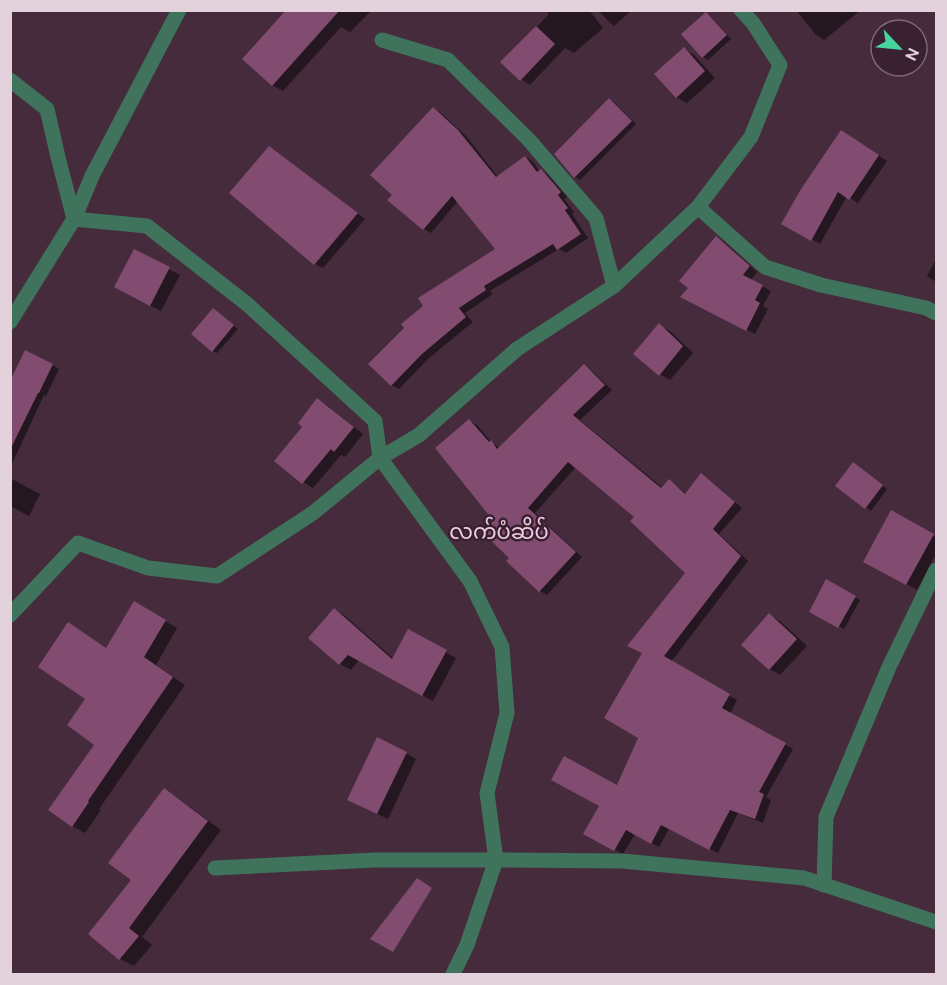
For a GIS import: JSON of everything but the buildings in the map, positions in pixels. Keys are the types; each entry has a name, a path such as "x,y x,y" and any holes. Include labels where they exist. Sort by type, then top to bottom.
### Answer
{"street":[{"path":"10,322 75,219 92,176 179,10"},
{"path":"10,615 78,543 148,568 217,576 313,513 380,458 419,435 517,349 614,286 698,207 751,137 780,65 753,23 741,10"},
{"path":"382,40 447,60 529,140 596,218 614,286"},
{"path":"10,80 47,110 75,219"},
{"path":"698,207 765,267 821,285 926,308 936,313"},
{"path":"75,219 147,226 247,304 375,421 380,458 470,581 502,646 507,713 487,793 496,860 467,945 453,975"},
{"path":"824,885 826,817 889,667 936,570"},
{"path":"215,868 375,860 622,861 804,878 936,922"}],"district":[{"name":"လက်ပံဆိပ်","path":"499,531"}]}
